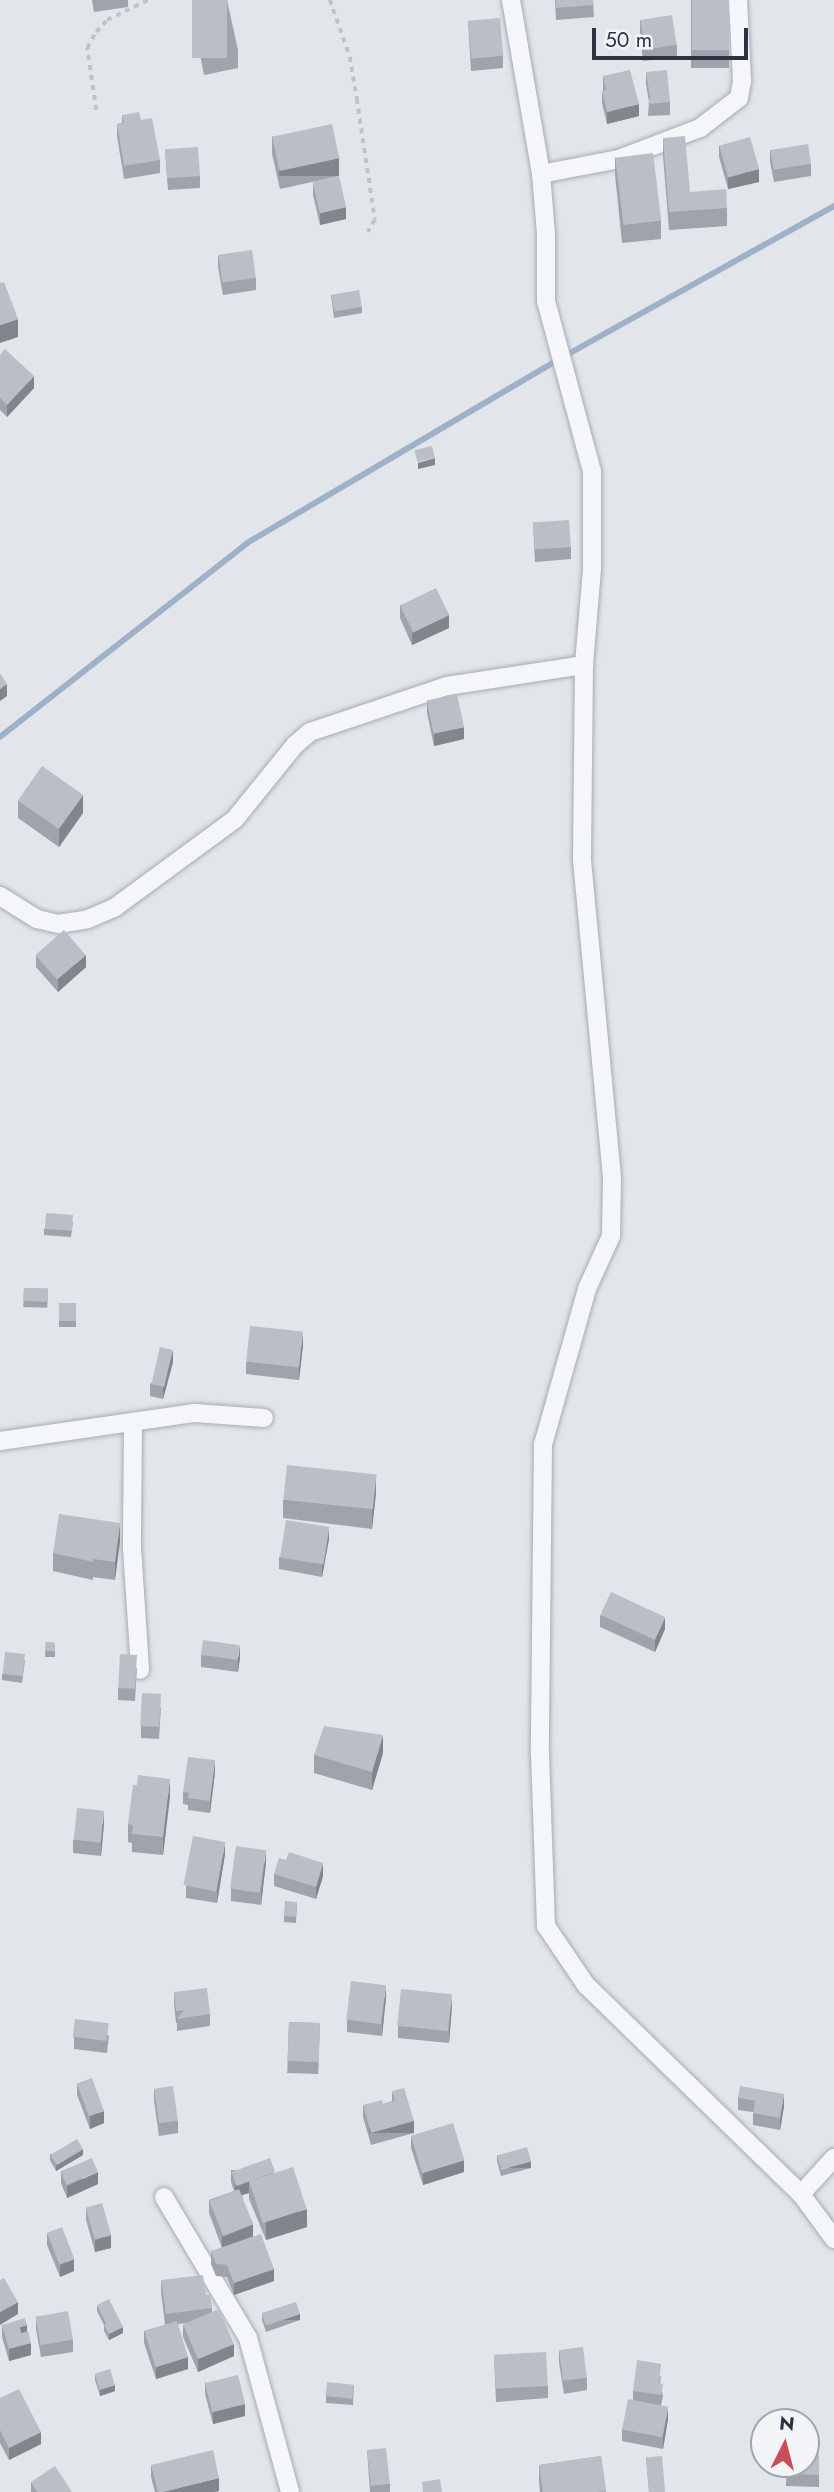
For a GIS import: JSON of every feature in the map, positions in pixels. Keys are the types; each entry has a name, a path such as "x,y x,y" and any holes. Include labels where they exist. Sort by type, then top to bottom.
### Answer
{"street":[{"path":"511,0 541,174 546,234 546,301 592,471 593,569 584,665 582,860 612,1179 611,1236 587,1289 543,1444 540,1754 546,1926 586,1985 801,2194 834,2239"},
{"path":"541,174 619,159 699,128 739,98 742,81 738,0"},
{"path":"0,896 37,919 58,924 88,919 114,908 235,819 295,745 310,732 447,686 584,665"},
{"path":"0,1441 195,1413 264,1419"},
{"path":"133,1422 132,1548 140,1670"},
{"path":"801,2194 834,2158"},
{"path":"164,2197 247,2338 290,2492"}],"path":[{"path":"96,110 87,48 107,20 148,0"},
{"path":"330,0 350,57 357,99 375,220 368,232"}],"building":[{"path":"192,0 227,0 227,58 192,58"},
{"path":"556,0 593,0 594,5 556,8"},
{"path":"692,0 729,0 729,50 692,50"},
{"path":"672,15 677,45 645,50 640,20"},
{"path":"500,18 503,56 471,59 468,21"},
{"path":"630,70 639,104 607,112 602,91 606,90 603,76"},
{"path":"667,70 670,102 648,104 650,97 646,72"},
{"path":"139,112 141,120 152,118 160,160 124,166 117,124 124,123 122,115"},
{"path":"332,124 339,158 280,171 272,137"},
{"path":"685,136 690,192 726,189 727,208 669,212 663,138"},
{"path":"750,137 759,169 728,178 719,146"},
{"path":"808,144 811,164 774,170 770,150"},
{"path":"198,147 200,176 167,178 165,149"},
{"path":"653,153 661,220 624,225 615,158"},
{"path":"339,176 346,207 320,213 313,182"},
{"path":"252,250 256,278 222,282 218,255"},
{"path":"4,282 18,319 0,325 0,283"},
{"path":"359,290 362,307 334,312 331,295"},
{"path":"5,349 34,376 7,405 0,398 0,355"},
{"path":"432,446 435,458 417,462 415,450"},
{"path":"569,520 571,547 535,549 533,523"},
{"path":"436,588 449,615 413,632 400,606"},
{"path":"0,673 7,684 0,689"},
{"path":"457,694 464,727 434,734 427,700"},
{"path":"42,766 83,795 59,829 18,800"},
{"path":"64,930 86,955 57,980 35,955"},
{"path":"46,1213 73,1215 72,1231 45,1229"},
{"path":"24,1288 48,1289 48,1302 24,1301"},
{"path":"59,1303 76,1303 76,1321 59,1321"},
{"path":"250,1326 303,1332 299,1367 246,1362"},
{"path":"160,1347 173,1350 164,1387 151,1384"},
{"path":"287,1465 377,1474 373,1509 283,1500"},
{"path":"59,1514 120,1523 115,1562 93,1559 93,1562 53,1553"},
{"path":"286,1520 329,1527 324,1564 280,1558"},
{"path":"611,1592 665,1617 655,1640 600,1615"},
{"path":"203,1640 240,1645 238,1660 201,1655"},
{"path":"46,1642 55,1643 55,1651 45,1651"},
{"path":"5,1652 25,1654 23,1676 3,1674"},
{"path":"120,1654 137,1655 135,1689 118,1688"},
{"path":"142,1693 161,1694 159,1727 140,1726"},
{"path":"324,1726 383,1735 372,1772 314,1755"},
{"path":"188,1757 215,1760 210,1801 188,1798 189,1793 183,1792"},
{"path":"138,1775 170,1779 163,1837 132,1834 133,1825 128,1824 133,1785 137,1785"},
{"path":"77,1808 104,1811 101,1843 74,1840"},
{"path":"193,1836 225,1842 216,1891 183,1885"},
{"path":"236,1846 266,1850 260,1893 230,1889"},
{"path":"289,1852 323,1863 316,1887 274,1874 279,1858 286,1860"},
{"path":"285,1901 297,1902 296,1917 284,1916"},
{"path":"351,1981 386,1985 381,2024 346,2020"},
{"path":"207,1988 210,2014 177,2019 184,2010 176,2011 174,1992"},
{"path":"401,1989 452,1994 448,2031 397,2026"},
{"path":"75,2019 109,2023 107,2041 73,2037"},
{"path":"289,2022 320,2023 319,2062 288,2061"},
{"path":"92,2078 104,2111 89,2116 77,2083"},
{"path":"173,2086 178,2121 159,2123 154,2089"},
{"path":"740,2086 784,2094 780,2118 753,2113 755,2100 738,2097"},
{"path":"404,2088 414,2121 371,2133 363,2105 382,2100 383,2104 395,2101 392,2091"},
{"path":"453,2123 464,2160 422,2173 411,2136"},
{"path":"77,2139 83,2149 57,2165 50,2155"},
{"path":"527,2147 531,2161 501,2170 497,2156"},
{"path":"92,2158 98,2172 67,2185 61,2171"},
{"path":"270,2158 275,2172 237,2186 231,2172"},
{"path":"293,2167 307,2209 263,2223 249,2181"},
{"path":"239,2189 253,2224 224,2236 209,2201"},
{"path":"102,2203 111,2235 95,2239 86,2208"},
{"path":"62,2227 74,2259 59,2264 47,2233"},
{"path":"261,2234 274,2269 234,2283 227,2265 216,2264 211,2251"},
{"path":"203,2275 206,2295 210,2295 212,2308 166,2314 161,2280"},
{"path":"4,2278 18,2302 0,2312 0,2280"},
{"path":"109,2299 123,2327 109,2334 97,2305"},
{"path":"296,2302 300,2314 266,2325 262,2313"},
{"path":"219,2309 234,2344 198,2359 183,2324"},
{"path":"68,2311 73,2340 41,2345 36,2317"},
{"path":"25,2318 27,2325 20,2327 21,2333 28,2331 31,2343 9,2349 2,2325"},
{"path":"177,2321 188,2357 156,2367 144,2331"},
{"path":"583,2347 587,2378 563,2381 559,2350"},
{"path":"546,2352 548,2386 496,2389 494,2355"},
{"path":"637,2360 661,2364 661,2395 633,2391"},
{"path":"110,2369 115,2385 100,2390 95,2374"},
{"path":"238,2375 245,2404 212,2412 205,2383"},
{"path":"327,2382 354,2385 352,2399 326,2396"},
{"path":"19,2389 41,2432 9,2448 0,2430 0,2398"},
{"path":"628,2399 668,2407 662,2437 622,2429"},
{"path":"386,2448 390,2484 371,2486 367,2450"},
{"path":"213,2450 219,2478 158,2492 151,2465"},
{"path":"601,2456 606,2491 543,2492 539,2465"},
{"path":"662,2456 665,2492 649,2492 646,2457"},
{"path":"55,2466 72,2492 37,2492 31,2482"},
{"path":"440,2479 442,2492 423,2492 422,2482"}],"waterway":[{"path":"0,737 247,543 561,358 834,206"}]}
